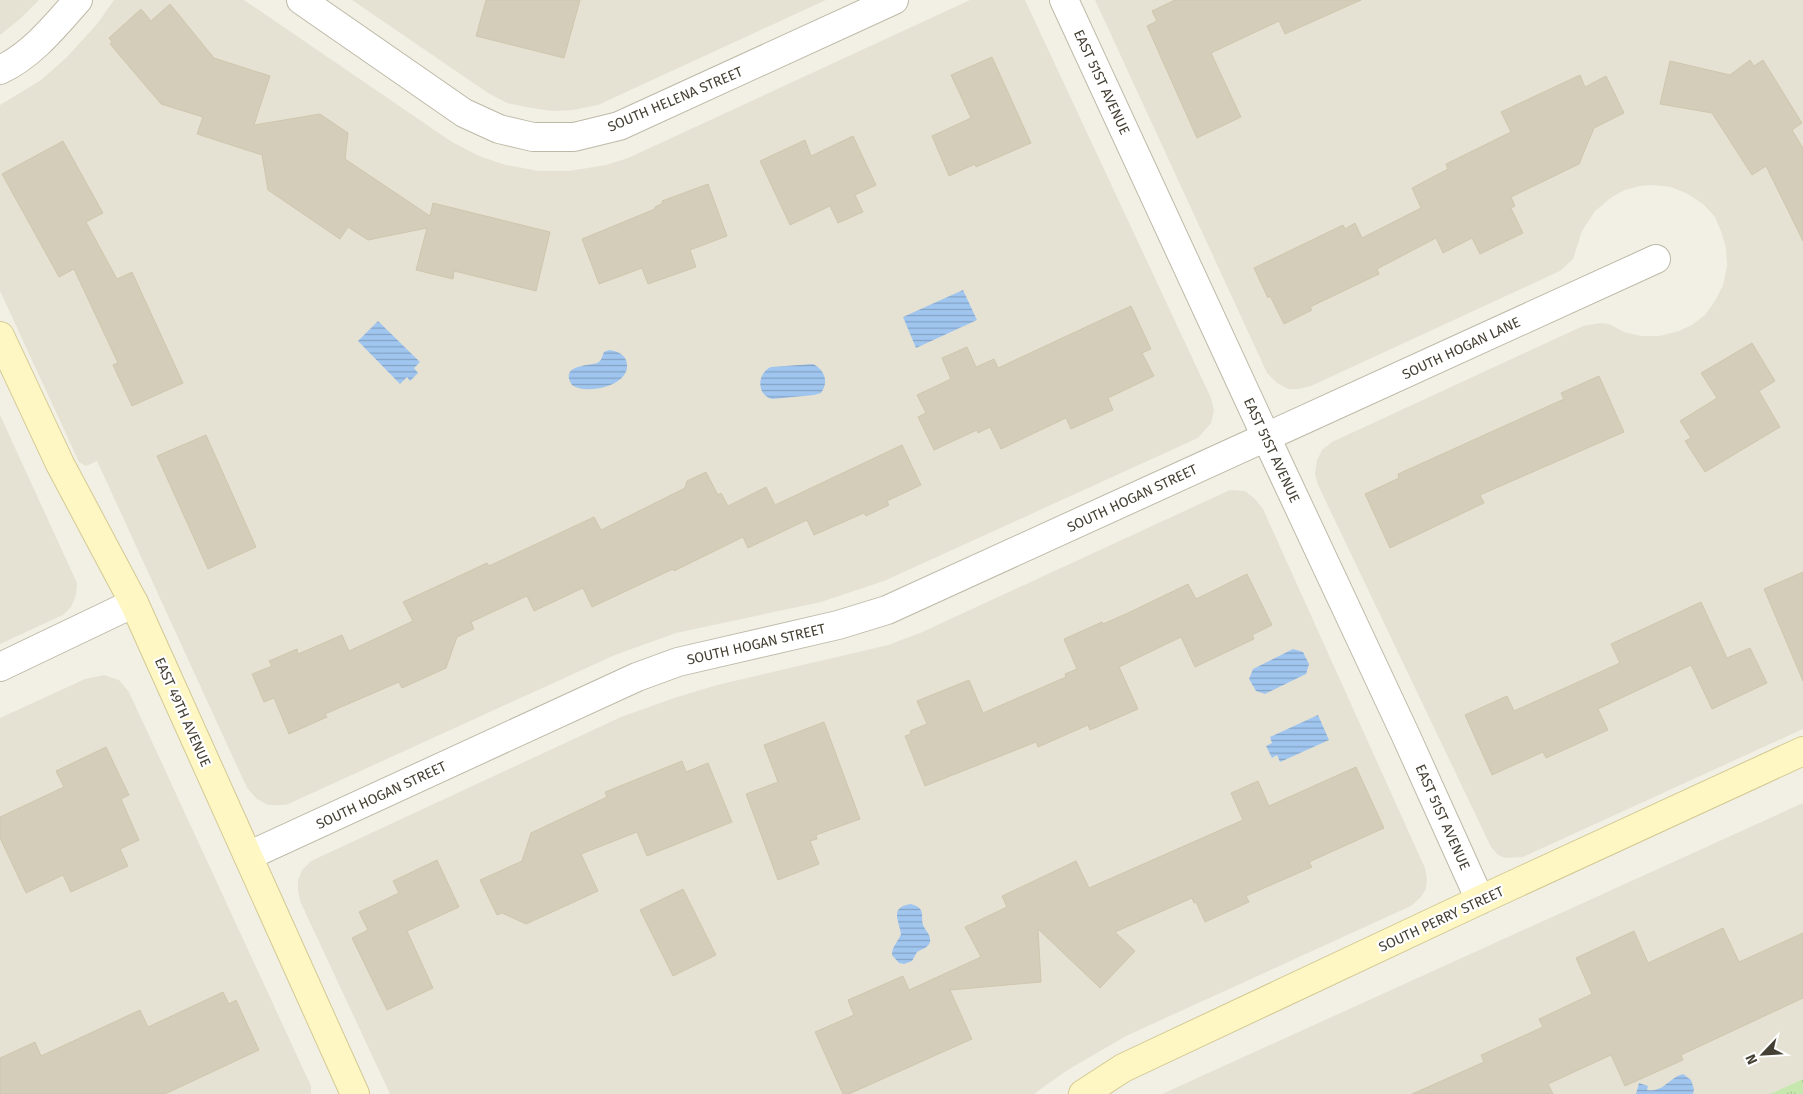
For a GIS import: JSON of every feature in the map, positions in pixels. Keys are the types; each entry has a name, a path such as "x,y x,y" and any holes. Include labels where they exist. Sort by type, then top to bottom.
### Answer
{"street":[{"path":"0,70 7,67 42,41 78,0"},
{"name":"SOUTH HELENA STREET","path":"301,0 464,113 499,129 533,137 574,137 619,126 894,0"},
{"name":"EAST 51ST AVENUE","path":"1064,0 1406,736 1480,900"},
{"name":"SOUTH HOGAN LANE","path":"1266,437 1656,259"},
{"name":"EAST 49TH AVENUE","path":"0,336 60,464 134,603 356,1094"},
{"name":"SOUTH HOGAN STREET","path":"248,856 636,677 678,662 838,625 887,610 1266,437"},
{"path":"0,667 134,603"},
{"name":"SOUTH PERRY STREET","path":"1083,1094 1123,1068 1480,900 1803,752"}],"shaded area":[{"path":"0,0 39,0 0,35"},
{"path":"114,0 244,0 452,142 479,156 506,165 539,171 569,171 606,165 628,158 970,0 1025,0 1211,398 1214,411 1211,423 1198,438 884,581 821,602 676,633 615,655 286,805 268,805 257,799 247,788 97,461 86,466 79,462 0,291 0,105 41,80 66,58 97,24"},
{"path":"352,0 826,0 598,105 573,110 553,111 507,103 488,93"},
{"path":"1095,0 1803,0 1803,729 1523,857 1505,858 1498,855 1491,847 1318,485 1315,474 1317,460 1322,450 1332,442 1583,326 1600,323 1609,324 1624,332 1641,336 1659,336 1679,331 1692,325 1705,315 1723,285 1727,266 1726,248 1715,217 1703,204 1688,194 1671,187 1652,185 1625,190 1612,197 1595,211 1582,231 1573,259 1560,271 1311,386 1288,389 1277,383 1267,373"},
{"path":"0,415 77,583 76,595 71,607 63,615 0,644"},
{"path":"1230,490 1245,491 1263,509 1425,868 1426,889 1411,906 1126,1036 1066,1071 1034,1094 390,1094 300,901 298,880 302,870 311,861 621,717 717,685 888,645 920,633"},
{"path":"104,675 119,680 129,692 311,1086 311,1094 0,1094 0,718 85,679"},
{"path":"1803,803 1803,1079 1770,1094 1162,1094"}],"green space":[{"path":"1803,1079 1803,1094 1770,1094"}],"water":[{"path":"963,290 977,320 916,348 903,317"},
{"path":"378,321 420,362 414,368 418,373 410,381 407,377 400,384 358,341"},
{"path":"609,350 619,353 626,360 627,369 617,382 598,389 579,388 572,385 569,374 572,370 599,362 604,352"},
{"path":"813,364 823,373 825,385 821,393 772,399 763,393 760,384 761,379 766,370 771,367"},
{"path":"1293,649 1303,652 1309,664 1306,674 1265,694 1256,691 1249,679 1253,669"},
{"path":"1318,715 1329,740 1280,762 1277,755 1272,758 1266,746 1272,743 1270,737"},
{"path":"911,904 921,911 924,927 930,942 926,947 917,952 912,961 904,964 899,963 892,955 892,952 901,934 897,919 898,911 900,908"},
{"path":"1683,1074 1691,1080 1694,1089 1693,1094 1636,1094 1639,1083 1648,1086 1647,1090 1658,1089"}],"building":[{"path":"486,0 580,0 564,58 476,36"},
{"path":"1175,0 1361,0 1285,34 1279,21 1211,53 1241,117 1197,138 1147,26 1157,21 1152,11"},
{"path":"170,4 214,58 270,76 254,125 320,114 348,133 345,159 430,216 433,203 550,232 536,291 454,271 453,279 416,270 427,228 368,240 348,227 340,239 268,190 262,155 197,134 203,117 161,104 110,44 112,42 109,38 141,9 151,21"},
{"path":"992,57 1031,143 976,167 975,164 949,176 932,136 971,118 951,75"},
{"path":"1750,60 1754,66 1763,60 1802,123 1792,130 1803,148 1803,241 1766,166 1752,175 1712,113 1660,104 1670,61 1730,75"},
{"path":"1580,75 1585,87 1606,76 1624,113 1594,128 1579,164 1511,197 1515,206 1511,208 1523,233 1480,254 1472,238 1443,253 1436,238 1377,269 1379,274 1310,307 1312,310 1284,324 1270,296 1268,298 1254,268 1343,225 1345,229 1355,223 1362,238 1421,208 1412,188 1448,169 1446,164 1511,132 1501,112"},
{"path":"853,136 876,185 855,195 863,212 838,223 830,206 790,225 760,161 805,140 811,156"},
{"path":"63,141 103,213 86,222 117,279 132,272 183,383 132,406 113,365 118,363 74,269 59,277 2,174"},
{"path":"708,184 727,236 690,250 696,267 648,284 642,268 599,284 582,239 655,209 655,207 663,203 662,201"},
{"path":"1131,306 1151,349 1142,353 1154,376 1108,398 1113,410 1071,429 1066,418 1001,449 990,427 978,433 977,430 934,450 918,417 926,413 917,395 951,379 942,358 967,347 976,367 994,359 998,368"},
{"path":"1752,343 1775,381 1759,391 1780,427 1705,472 1685,441 1691,438 1680,421 1717,398 1701,373"},
{"path":"1599,376 1624,432 1480,495 1484,503 1390,548 1365,494 1399,478 1398,474 1564,399 1561,393"},
{"path":"206,435 256,547 208,569 157,456"},
{"path":"902,445 921,485 887,501 889,505 866,516 864,513 814,535 807,520 748,548 743,537 674,571 673,569 592,607 583,588 534,611 527,596 471,622 474,629 457,637 446,668 402,688 399,682 325,714 327,717 289,734 274,698 264,702 252,674 272,666 269,661 297,649 298,654 342,635 349,651 413,621 403,602 487,563 489,566 594,517 601,530 685,488 687,481 706,472 718,495 721,493 728,506 766,487 775,505"},
{"path":"1803,572 1803,681 1764,589"},
{"path":"1247,574 1272,625 1252,635 1254,639 1195,667 1181,637 1119,667 1138,709 1090,730 1088,725 1038,747 1036,742 925,786 905,736 911,734 910,731 927,724 917,701 969,680 983,713 1066,677 1065,674 1077,669 1064,639 1128,613 1188,584 1196,599"},
{"path":"1701,602 1727,658 1750,648 1767,683 1712,709 1691,665 1598,709 1608,730 1546,758 1543,752 1492,775 1465,715 1507,696 1514,711 1620,663 1611,644"},
{"path":"824,722 860,819 816,835 817,839 810,841 819,864 778,880 746,794 778,782 764,745"},
{"path":"106,747 129,795 121,799 139,840 120,849 128,866 71,892 63,875 26,893 0,838 0,817 64,787 56,771"},
{"path":"682,761 686,772 708,763 732,822 647,856 637,832 581,854 598,891 526,924 502,913 497,915 480,880 522,861 531,833 607,797 605,792"},
{"path":"1356,767 1384,828 1309,862 1312,867 1246,896 1249,902 1205,922 1196,902 1194,903 1192,898 1115,932 1135,951 1100,988 1038,929 1041,982 950,990 972,1039 849,1094 843,1094 815,1032 854,1015 848,1000 903,976 909,990 981,957 965,927 1007,907 1002,896 1076,861 1089,888 1243,820 1231,793 1258,781 1269,806"},
{"path":"437,860 459,907 407,931 433,988 387,1010 352,938 368,930 359,912 399,893 393,881"},
{"path":"683,889 716,955 673,976 640,910"},
{"path":"1723,928 1739,962 1803,933 1803,998 1681,1055 1683,1060 1625,1086 1611,1055 1548,1084 1553,1094 1412,1094 1484,1062 1481,1055 1543,1027 1539,1019 1592,994 1576,958 1634,931 1648,963"},
{"path":"223,992 229,1004 236,1000 259,1050 165,1094 0,1094 0,1058 35,1042 41,1056 140,1010 148,1027"}]}
